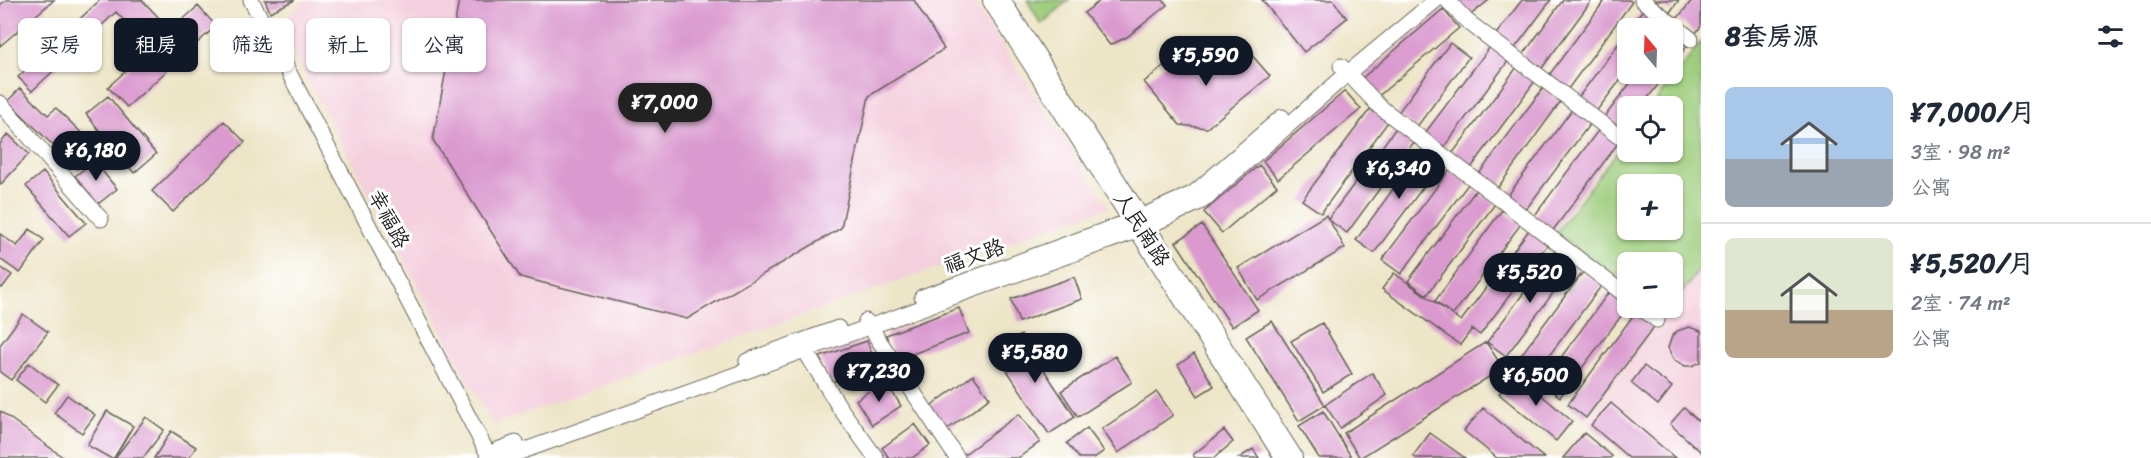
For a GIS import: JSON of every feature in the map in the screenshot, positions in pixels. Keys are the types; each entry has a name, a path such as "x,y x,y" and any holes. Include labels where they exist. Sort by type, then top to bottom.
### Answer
{"main road":[{"name":"人民南路","path":"996,0 1289,458"}],"street":[{"name":"幸福路","path":"251,0 494,458"},
{"name":"福文路","path":"494,458 495,451 802,346 1202,201 1344,69 1424,0"},
{"name":"福文路","path":"1344,69 1436,0"},
{"path":"1447,0 1467,21 1617,135"},
{"path":"1642,0 1691,39"},
{"path":"1344,69 1380,107 1617,289"},
{"path":"0,103 101,219"},
{"path":"867,322 957,458"},
{"path":"802,346 840,408 876,458"}],"shaded area":[{"path":"305,0 972,0 1109,207 492,425 294,54 294,18 285,18"},
{"path":"1701,42 1701,458 1631,458 1587,422 1662,318 1683,318 1683,252 1617,252 1617,257 1556,232 1617,151 1617,162 1683,162 1683,96 1660,96 1669,84 1683,84 1683,66"}],"green space":[{"path":"1027,0 1069,0 1041,24"},
{"path":"1701,42 1701,267 1683,291 1683,252 1617,252 1617,281 1556,232 1617,151 1617,162 1683,162 1683,96 1660,96 1669,84 1683,84 1683,66"}],"building":[{"path":"6,0 54,0 33,18 18,18 18,31 0,46 0,5"},
{"path":"100,0 142,0 159,18 122,18 116,12 102,25 102,18 81,18"},
{"path":"265,0 295,0 270,12"},
{"path":"459,0 914,0 944,49 869,96 841,228 687,319 520,277 433,140 446,72 486,72 486,18 456,18"},
{"path":"1101,0 1163,0 1167,5 1127,37 1110,45 1084,13"},
{"path":"1262,0 1333,0 1347,18 1304,52"},
{"path":"1453,0 1489,0 1468,17"},
{"path":"1522,0 1551,0 1512,52 1493,38"},
{"path":"1563,0 1592,0 1539,72 1520,59"},
{"path":"1605,0 1632,2 1620,18 1617,18 1617,22 1565,93 1546,79"},
{"path":"1653,0 1679,0 1670,12"},
{"path":"1692,0 1701,0 1701,26 1696,33 1683,23 1683,18 1678,18"},
{"path":"198,6 210,19 210,31 198,42 198,18 185,18"},
{"path":"1644,8 1658,18 1636,18"},
{"path":"1443,9 1459,28 1376,98 1360,80"},
{"path":"1683,37 1690,42 1683,51"},
{"path":"1450,43 1469,57 1416,128 1397,114"},
{"path":"1242,44 1270,76 1207,128 1180,125 1144,82 1180,52 1201,78"},
{"path":"1617,46 1617,84 1595,113 1577,99"},
{"path":"1490,47 1509,60 1441,151 1422,137"},
{"path":"1517,67 1535,81 1468,172 1449,158"},
{"path":"23,72 52,72 32,91 18,77"},
{"path":"125,72 165,72 127,107 108,87"},
{"path":"1629,84 1658,84 1650,96 1620,96"},
{"path":"20,88 48,115 56,108 97,148 77,169 8,101"},
{"path":"1543,88 1561,101 1494,193 1475,179"},
{"path":"1345,91 1361,109 1278,179 1263,161"},
{"path":"108,96 156,154 134,173 86,114"},
{"path":"1617,100 1617,129 1603,119"},
{"path":"1574,107 1592,121 1524,212 1506,198"},
{"path":"1370,109 1388,122 1321,213 1302,200"},
{"path":"224,121 245,142 173,212 152,191"},
{"path":"1396,128 1414,142 1347,233 1329,220 1345,248 1257,300 1238,268 1326,215 1328,219"},
{"path":"1600,128 1617,141 1617,145 1551,233 1532,219"},
{"path":"8,134 29,154 0,185 0,144"},
{"path":"1423,148 1442,162 1374,253 1356,240"},
{"path":"94,161 117,189 98,204 75,176"},
{"path":"1259,165 1277,186 1222,233 1204,212"},
{"path":"1450,169 1469,183 1401,274 1382,260"},
{"path":"43,172 86,223 69,236 26,186"},
{"path":"1476,190 1495,204 1427,295 1408,281"},
{"path":"1502,210 1521,224 1453,315 1435,301"},
{"path":"1202,225 1258,310 1232,327 1176,242"},
{"path":"30,229 44,240 20,273 0,259 0,234 17,246"},
{"path":"1529,230 1548,244 1480,335 1472,329 1460,345 1382,289 1394,273 1461,321"},
{"path":"1555,251 1574,265 1506,356 1487,342"},
{"path":"0,267 12,275 2,288 0,287"},
{"path":"1583,272 1602,285 1534,376 1515,363"},
{"path":"1074,277 1082,299 1019,322 1011,299"},
{"path":"1609,292 1617,298 1617,318 1620,318 1560,397 1542,383"},
{"path":"959,308 969,333 896,360 886,335"},
{"path":"23,314 48,332 11,380 0,372 0,345"},
{"path":"1631,318 1642,318 1654,327 1586,418 1568,404"},
{"path":"1272,321 1325,405 1299,421 1246,337"},
{"path":"1322,323 1352,374 1323,392 1291,341"},
{"path":"1689,327 1701,331 1701,362 1685,366 1674,360 1668,348 1672,336 1677,331"},
{"path":"1021,335 1075,417 1049,434 995,352"},
{"path":"867,341 876,366 829,383 820,357"},
{"path":"1486,342 1503,368 1360,458 1344,433"},
{"path":"1194,354 1214,386 1198,396 1178,365"},
{"path":"1115,356 1132,382 1078,417 1061,391"},
{"path":"29,363 58,385 45,402 16,380"},
{"path":"1644,366 1672,387 1658,405 1631,383"},
{"path":"1372,373 1387,395 1340,428 1325,405"},
{"path":"1516,374 1572,421 1556,441 1499,394"},
{"path":"973,375 990,398 945,431 928,408"},
{"path":"885,380 901,406 872,425 856,400"},
{"path":"1157,392 1173,415 1118,453 1102,429"},
{"path":"67,395 95,415 82,433 54,413"},
{"path":"1611,403 1675,458 1629,458 1591,425"},
{"path":"1483,408 1544,458 1497,458 1464,431"},
{"path":"1684,408 1701,423 1701,452 1670,424"},
{"path":"0,411 64,458 0,458"},
{"path":"107,411 133,426 114,458 87,445"},
{"path":"1323,411 1352,458 1319,458 1299,426"},
{"path":"1019,414 1040,442 1018,458 963,458 962,456"},
{"path":"146,417 164,430 143,458 115,458"},
{"path":"915,424 930,445 912,458 889,458 882,448"},
{"path":"1087,428 1104,451 1094,458 1079,458 1067,443"},
{"path":"1224,430 1233,442 1214,458 1195,458 1193,455"},
{"path":"171,431 196,447 189,458 154,458"},
{"path":"1430,433 1465,458 1416,458 1413,456"},
{"path":"1584,433 1612,456 1610,458 1563,458"},
{"path":"1253,449 1259,458 1239,458"}]}
